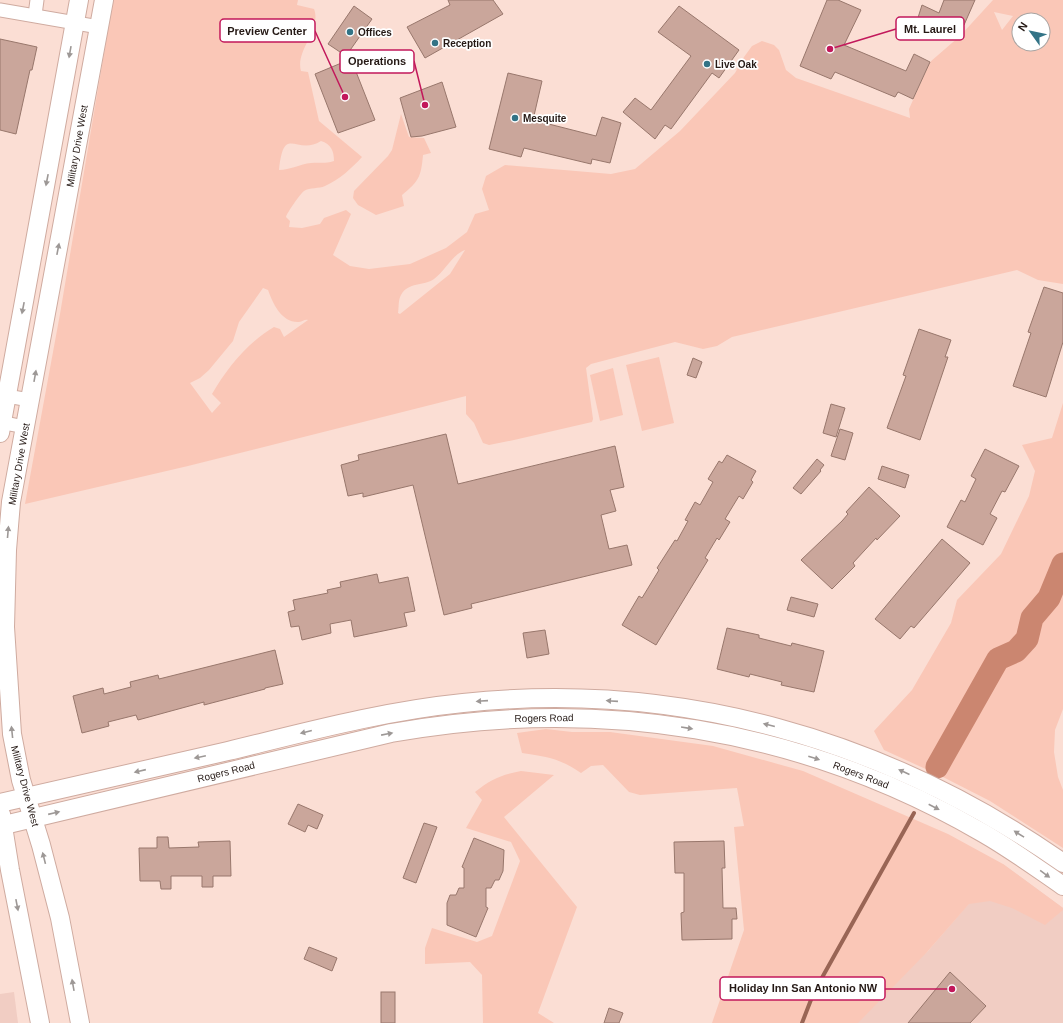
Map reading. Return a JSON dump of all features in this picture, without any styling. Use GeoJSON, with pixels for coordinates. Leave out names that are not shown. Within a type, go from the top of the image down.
{"type":"FeatureCollection","features":[{"type":"Feature","properties":{"kind":"main road"},"geometry":{"type":"LineString","coordinates":[[1,426],[4,396],[79,0]]}},
{"type":"Feature","properties":{"kind":"main road","name":"Military Drive West"},"geometry":{"type":"LineString","coordinates":[[80,1023],[60,918],[17,763],[12,734],[5,627],[9,520],[104,0]]}},
{"type":"Feature","properties":{"kind":"main road","name":"Rogers Road"},"geometry":{"type":"LineString","coordinates":[[0,804],[391,713],[478,701],[594,699],[671,706],[722,714],[773,726],[838,746],[899,770],[965,802],[1063,863]]}},
{"type":"Feature","properties":{"kind":"main road","name":"Rogers Road"},"geometry":{"type":"LineString","coordinates":[[1,825],[349,742],[414,729],[461,722],[510,718],[582,718],[626,720],[686,728],[737,738],[796,752],[858,773],[899,790],[965,823],[1025,859],[1063,886]]}},
{"type":"Feature","properties":{"kind":"main road"},"geometry":{"type":"LineString","coordinates":[[0,804],[1,825],[40,1023]]}},
{"type":"Feature","properties":{"kind":"street"},"geometry":{"type":"LineString","coordinates":[[36,15],[38,0]]}},
{"type":"Feature","properties":{"kind":"street"},"geometry":{"type":"LineString","coordinates":[[0,10],[99,27]]}},
{"type":"Feature","properties":{"kind":"street"},"geometry":{"type":"LineString","coordinates":[[4,396],[30,400]]}},
{"type":"Feature","properties":{"kind":"street"},"geometry":{"type":"LineString","coordinates":[[1,426],[25,427]]}},
{"type":"Feature","properties":{"kind":"shaded area"},"geometry":{"type":"Polygon","coordinates":[[[113,0],[298,0],[297,5],[314,9],[314,25],[302,55],[300,63],[301,71],[308,72],[319,121],[362,157],[354,166],[336,180],[323,187],[304,191],[286,217],[290,221],[289,227],[302,228],[320,224],[324,218],[346,210],[351,214],[333,255],[350,266],[369,269],[410,264],[446,248],[467,232],[475,214],[489,210],[482,189],[486,176],[505,165],[611,174],[635,169],[680,131],[735,73],[752,46],[762,41],[774,45],[779,50],[786,70],[796,78],[910,118],[909,109],[930,62],[960,36],[993,0],[1063,0],[1063,284],[1038,280],[1017,270],[732,337],[717,346],[703,349],[675,342],[591,364],[586,368],[593,419],[592,422],[514,440],[489,445],[483,443],[474,423],[466,414],[466,396],[188,466],[25,504],[60,314],[113,0]],[[321,141],[305,146],[288,144],[284,147],[279,170],[307,164],[334,161],[333,151],[330,146],[321,141]],[[465,250],[456,255],[434,279],[426,283],[412,286],[404,291],[399,299],[398,313],[400,314],[450,274],[465,250]],[[263,288],[239,322],[233,341],[209,370],[200,378],[190,383],[212,413],[221,403],[212,394],[231,365],[255,340],[274,327],[280,329],[284,337],[308,320],[299,322],[283,316],[276,307],[268,290],[263,288]]]}},
{"type":"Feature","properties":{"kind":"shaded area"},"geometry":{"type":"Polygon","coordinates":[[[401,114],[409,137],[424,138],[431,153],[423,155],[420,174],[416,182],[402,195],[404,206],[376,215],[358,205],[353,198],[354,191],[392,150],[401,114]]]}},
{"type":"Feature","properties":{"kind":"shaded area"},"geometry":{"type":"Polygon","coordinates":[[[659,357],[674,423],[642,431],[626,365],[659,357]]]}},
{"type":"Feature","properties":{"kind":"shaded area"},"geometry":{"type":"Polygon","coordinates":[[[613,368],[623,415],[600,421],[590,375],[613,368]]]}},
{"type":"Feature","properties":{"kind":"shaded area"},"geometry":{"type":"Polygon","coordinates":[[[1063,403],[1063,709],[1055,730],[1054,752],[1058,777],[1063,790],[1063,848],[990,801],[941,776],[884,750],[874,731],[912,690],[951,623],[957,600],[1001,554],[1029,496],[1035,471],[1022,445],[1052,438],[1063,403]]]}},
{"type":"Feature","properties":{"kind":"shaded area"},"geometry":{"type":"Polygon","coordinates":[[[546,729],[572,732],[610,732],[713,746],[803,771],[948,834],[1003,864],[1063,908],[1063,910],[1045,925],[1012,908],[990,901],[969,904],[928,951],[858,1023],[712,1023],[744,930],[734,827],[744,826],[737,788],[640,795],[629,792],[603,765],[591,766],[581,773],[559,761],[522,753],[517,733],[546,729]]]}},
{"type":"Feature","properties":{"kind":"shaded area"},"geometry":{"type":"Polygon","coordinates":[[[521,771],[554,775],[504,817],[577,907],[538,1013],[554,1023],[483,1023],[482,975],[470,962],[425,964],[425,948],[432,928],[477,942],[492,936],[520,861],[511,842],[466,828],[482,800],[475,792],[496,778],[521,771]]]}},
{"type":"Feature","properties":{"kind":"shaded area"},"geometry":{"type":"Polygon","coordinates":[[[1003,864],[1063,908],[1063,1023],[844,1023],[928,951],[1003,864]]]}},
{"type":"Feature","properties":{"kind":"shaded area"},"geometry":{"type":"Polygon","coordinates":[[[14,992],[18,1023],[0,1023],[0,994],[14,992]]]}},
{"type":"Feature","properties":{"kind":"building","name":"Reception"},"geometry":{"type":"Polygon","coordinates":[[[448,0],[493,0],[503,14],[425,58],[407,27],[450,5],[448,0]]]}},
{"type":"Feature","properties":{"kind":"building"},"geometry":{"type":"Polygon","coordinates":[[[827,0],[838,0],[861,10],[844,45],[906,71],[914,54],[930,62],[913,99],[898,92],[895,97],[835,72],[831,79],[800,66],[827,0]]]}},
{"type":"Feature","properties":{"kind":"building"},"geometry":{"type":"Polygon","coordinates":[[[944,0],[975,0],[964,25],[959,24],[953,39],[916,24],[922,5],[939,13],[944,0]]]}},
{"type":"Feature","properties":{"kind":"building","name":"Offices"},"geometry":{"type":"Polygon","coordinates":[[[354,6],[372,19],[346,56],[328,44],[354,6]]]}},
{"type":"Feature","properties":{"kind":"building","name":"Live Oak"},"geometry":{"type":"Polygon","coordinates":[[[679,6],[739,50],[719,78],[712,73],[671,129],[665,125],[655,139],[623,112],[635,98],[651,110],[691,56],[658,32],[679,6]]]}},
{"type":"Feature","properties":{"kind":"building"},"geometry":{"type":"Polygon","coordinates":[[[0,39],[37,47],[32,70],[30,70],[16,134],[0,130],[0,39]]]}},
{"type":"Feature","properties":{"kind":"building"},"geometry":{"type":"Polygon","coordinates":[[[351,59],[375,120],[338,133],[315,74],[351,59]]]}},
{"type":"Feature","properties":{"kind":"building","name":"Mesquite"},"geometry":{"type":"Polygon","coordinates":[[[508,73],[542,81],[533,120],[596,136],[602,117],[621,123],[610,163],[592,159],[591,164],[524,148],[521,157],[489,149],[508,73]]]}},
{"type":"Feature","properties":{"kind":"building"},"geometry":{"type":"Polygon","coordinates":[[[442,82],[456,127],[422,136],[411,137],[400,98],[442,82]]]}},
{"type":"Feature","properties":{"kind":"building"},"geometry":{"type":"Polygon","coordinates":[[[1044,287],[1063,293],[1063,342],[1046,397],[1013,386],[1031,333],[1028,332],[1044,287]]]}},
{"type":"Feature","properties":{"kind":"building"},"geometry":{"type":"Polygon","coordinates":[[[919,329],[951,340],[945,357],[948,357],[920,440],[887,428],[906,376],[903,375],[919,329]]]}},
{"type":"Feature","properties":{"kind":"building"},"geometry":{"type":"Polygon","coordinates":[[[693,358],[702,362],[696,378],[687,375],[693,358]]]}},
{"type":"Feature","properties":{"kind":"building"},"geometry":{"type":"Polygon","coordinates":[[[831,404],[845,408],[836,437],[823,433],[831,404]]]}},
{"type":"Feature","properties":{"kind":"building"},"geometry":{"type":"Polygon","coordinates":[[[840,429],[853,433],[845,460],[831,456],[840,429]]]}},
{"type":"Feature","properties":{"kind":"building"},"geometry":{"type":"Polygon","coordinates":[[[446,434],[458,484],[615,446],[624,487],[610,490],[616,511],[601,515],[609,549],[627,545],[632,565],[471,604],[472,608],[444,615],[413,485],[363,497],[363,493],[348,496],[341,465],[359,460],[358,455],[446,434]]]}},
{"type":"Feature","properties":{"kind":"building"},"geometry":{"type":"Polygon","coordinates":[[[985,449],[1019,466],[1005,492],[1002,491],[990,514],[997,518],[983,545],[947,527],[961,500],[965,502],[976,479],[971,476],[985,449]]]}},
{"type":"Feature","properties":{"kind":"building"},"geometry":{"type":"Polygon","coordinates":[[[727,455],[756,471],[751,480],[753,482],[743,499],[739,496],[725,519],[730,522],[719,540],[717,538],[705,558],[708,560],[656,645],[622,625],[639,596],[642,598],[659,570],[657,568],[675,540],[677,541],[688,521],[685,520],[695,502],[700,505],[713,482],[708,479],[719,461],[722,463],[727,455]]]}},
{"type":"Feature","properties":{"kind":"building"},"geometry":{"type":"Polygon","coordinates":[[[817,459],[824,465],[820,470],[821,471],[801,494],[793,488],[817,459]]]}},
{"type":"Feature","properties":{"kind":"building"},"geometry":{"type":"Polygon","coordinates":[[[882,466],[909,475],[905,488],[878,479],[882,466]]]}},
{"type":"Feature","properties":{"kind":"building"},"geometry":{"type":"Polygon","coordinates":[[[869,487],[900,516],[877,540],[876,538],[853,563],[855,566],[832,589],[801,560],[842,521],[848,514],[846,512],[869,487]]]}},
{"type":"Feature","properties":{"kind":"building"},"geometry":{"type":"Polygon","coordinates":[[[942,539],[970,563],[914,628],[911,626],[900,639],[875,619],[942,539]]]}},
{"type":"Feature","properties":{"kind":"building"},"geometry":{"type":"Polygon","coordinates":[[[377,574],[379,583],[408,577],[415,611],[404,613],[407,626],[354,637],[351,620],[330,624],[331,633],[302,640],[299,626],[291,627],[288,612],[295,610],[293,600],[328,593],[327,590],[341,587],[340,582],[377,574]]]}},
{"type":"Feature","properties":{"kind":"building"},"geometry":{"type":"Polygon","coordinates":[[[791,597],[818,604],[814,617],[787,610],[791,597]]]}},
{"type":"Feature","properties":{"kind":"building"},"geometry":{"type":"Polygon","coordinates":[[[727,628],[759,635],[759,638],[791,646],[792,643],[824,651],[814,692],[781,685],[782,682],[750,674],[749,677],[717,669],[727,628]]]}},
{"type":"Feature","properties":{"kind":"building"},"geometry":{"type":"Polygon","coordinates":[[[545,630],[549,654],[527,658],[523,633],[545,630]]]}},
{"type":"Feature","properties":{"kind":"building"},"geometry":{"type":"Polygon","coordinates":[[[275,650],[283,684],[204,705],[204,702],[138,720],[136,715],[108,722],[109,726],[82,733],[73,696],[103,688],[104,694],[131,687],[130,682],[158,675],[159,679],[275,650]]]}},
{"type":"Feature","properties":{"kind":"building"},"geometry":{"type":"Polygon","coordinates":[[[298,804],[323,815],[317,829],[308,825],[305,832],[288,824],[298,804]]]}},
{"type":"Feature","properties":{"kind":"building"},"geometry":{"type":"Polygon","coordinates":[[[424,823],[437,827],[416,883],[403,878],[424,823]]]}},
{"type":"Feature","properties":{"kind":"building"},"geometry":{"type":"Polygon","coordinates":[[[157,837],[168,837],[169,848],[199,847],[198,842],[230,841],[231,876],[213,876],[213,887],[202,887],[202,876],[171,876],[171,889],[161,889],[160,881],[140,881],[139,848],[157,848],[157,837]]]}},
{"type":"Feature","properties":{"kind":"building"},"geometry":{"type":"Polygon","coordinates":[[[474,838],[504,850],[503,871],[499,880],[495,880],[491,888],[486,888],[486,907],[488,908],[476,937],[447,925],[447,903],[450,895],[456,895],[459,888],[464,888],[464,868],[462,867],[474,838]]]}},
{"type":"Feature","properties":{"kind":"building"},"geometry":{"type":"Polygon","coordinates":[[[724,841],[725,868],[722,868],[723,908],[736,908],[737,919],[732,919],[732,939],[682,940],[681,913],[684,912],[684,873],[675,873],[674,842],[724,841]]]}},
{"type":"Feature","properties":{"kind":"building"},"geometry":{"type":"Polygon","coordinates":[[[309,947],[337,958],[332,971],[304,959],[309,947]]]}},
{"type":"Feature","properties":{"kind":"building"},"geometry":{"type":"Polygon","coordinates":[[[950,972],[986,1006],[970,1023],[908,1023],[950,972]]]}},
{"type":"Feature","properties":{"kind":"building"},"geometry":{"type":"Polygon","coordinates":[[[381,992],[395,992],[395,1023],[381,1023],[381,992]]]}},
{"type":"Feature","properties":{"kind":"building"},"geometry":{"type":"Polygon","coordinates":[[[609,1008],[623,1013],[619,1023],[604,1023],[609,1008]]]}},
{"type":"Feature","properties":{"kind":"waterway"},"geometry":{"type":"LineString","coordinates":[[937,767],[998,659],[1016,651],[1027,639],[1032,618],[1049,598],[1063,564]]}},
{"type":"Feature","properties":{"kind":"waterway"},"geometry":{"type":"LineString","coordinates":[[802,1023],[814,992],[914,813]]}},
{"type":"Feature","properties":{"kind":"place","name":"Offices"},"geometry":{"type":"Point","coordinates":[350,32]}},
{"type":"Feature","properties":{"kind":"place","name":"Reception"},"geometry":{"type":"Point","coordinates":[435,43]}},
{"type":"Feature","properties":{"kind":"place","name":"Mt. Laurel"},"geometry":{"type":"Point","coordinates":[830,49]}},
{"type":"Feature","properties":{"kind":"place","name":"Live Oak"},"geometry":{"type":"Point","coordinates":[707,64]}},
{"type":"Feature","properties":{"kind":"place","name":"Preview Center"},"geometry":{"type":"Point","coordinates":[345,97]}},
{"type":"Feature","properties":{"kind":"place","name":"Operations"},"geometry":{"type":"Point","coordinates":[425,105]}},
{"type":"Feature","properties":{"kind":"place","name":"Mesquite"},"geometry":{"type":"Point","coordinates":[515,118]}},
{"type":"Feature","properties":{"kind":"place","name":"Holiday Inn San Antonio NW"},"geometry":{"type":"Point","coordinates":[952,989]}}]}
